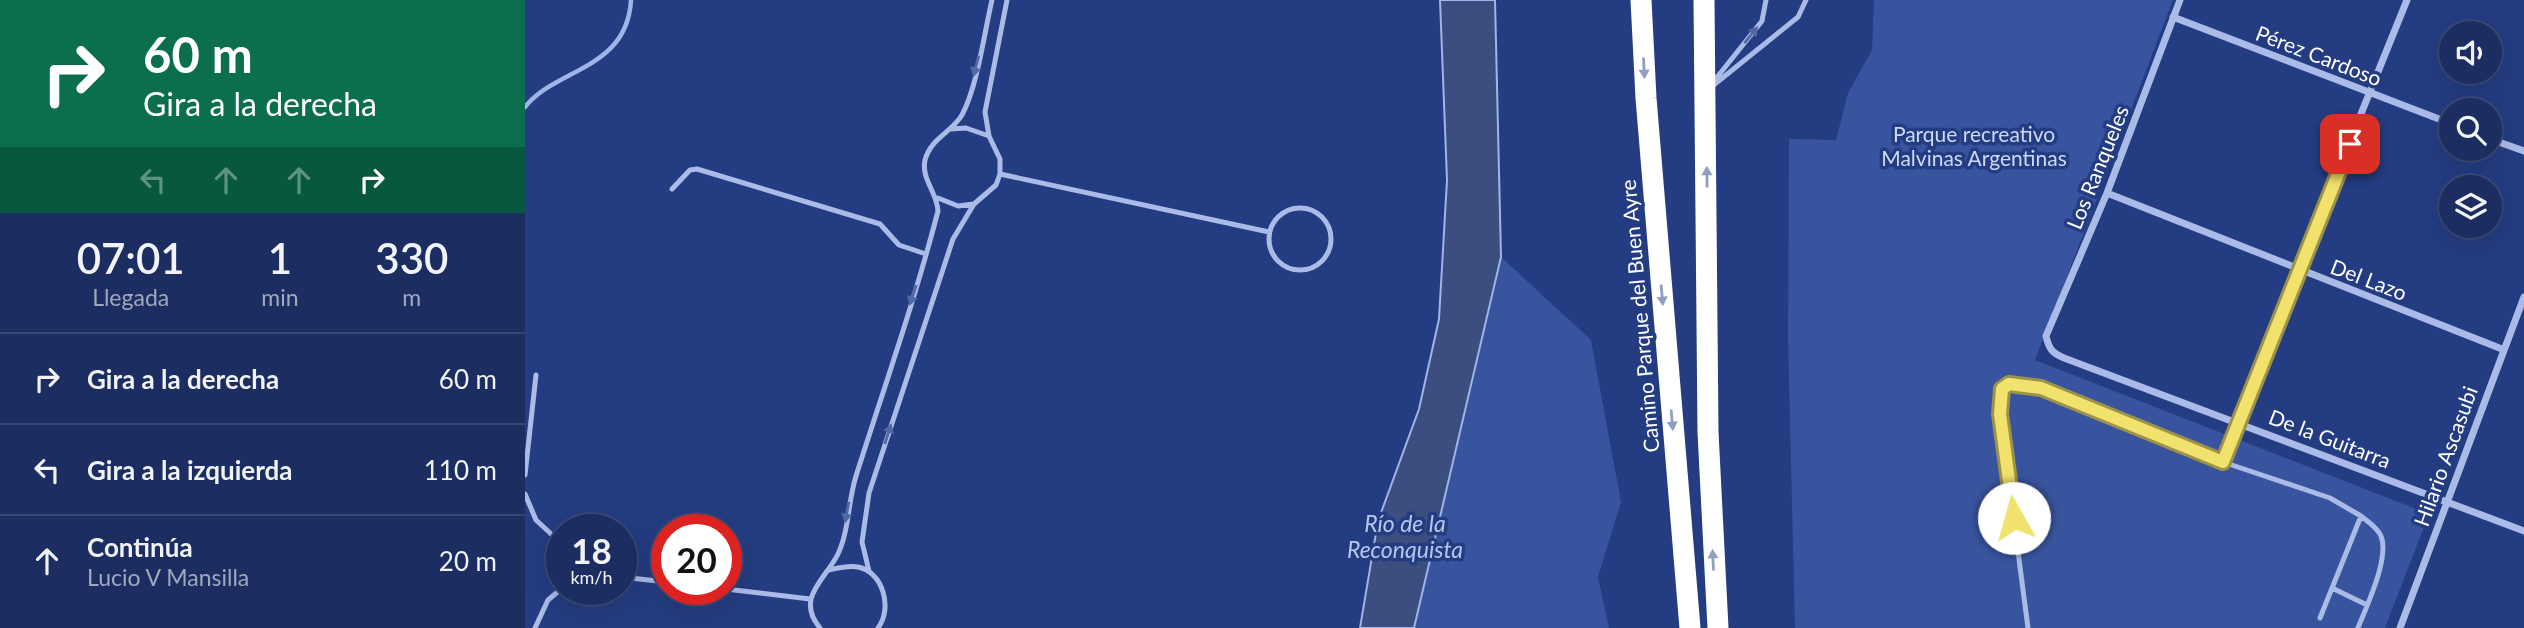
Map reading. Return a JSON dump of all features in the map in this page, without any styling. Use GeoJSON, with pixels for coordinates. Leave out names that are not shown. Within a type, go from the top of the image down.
{"type":"FeatureCollection","features":[{"type":"Feature","properties":{"kind":"highway","name":"Camino Parque del Buen Ayre"},"geometry":{"type":"LineString","coordinates":[[1641,0],[1646,98],[1689,628]]}},
{"type":"Feature","properties":{"kind":"highway"},"geometry":{"type":"LineString","coordinates":[[1704,0],[1708,432],[1718,628]]}},
{"type":"Feature","properties":{"kind":"street","name":"Los Ranqueles"},"geometry":{"type":"LineString","coordinates":[[2048,346],[2046,336],[2107,193],[2180,0]]}},
{"type":"Feature","properties":{"kind":"street"},"geometry":{"type":"LineString","coordinates":[[2237,421],[2407,0]]}},
{"type":"Feature","properties":{"kind":"street","name":"Pérez Cardoso"},"geometry":{"type":"LineString","coordinates":[[2173,18],[2439,119]]}},
{"type":"Feature","properties":{"kind":"street"},"geometry":{"type":"LineString","coordinates":[[2502,143],[2524,151]]}},
{"type":"Feature","properties":{"kind":"street","name":"Del Lazo"},"geometry":{"type":"LineString","coordinates":[[2107,193],[2299,271],[2503,349]]}},
{"type":"Feature","properties":{"kind":"street","name":"Hilario Ascasubi"},"geometry":{"type":"LineString","coordinates":[[2400,628],[2524,297]]}},
{"type":"Feature","properties":{"kind":"street","name":"De la Guitarra"},"geometry":{"type":"LineString","coordinates":[[2048,346],[2054,354],[2064,358],[2524,531]]}},
{"type":"Feature","properties":{"kind":"lane"},"geometry":{"type":"LineString","coordinates":[[820,628],[810,610],[810,599],[814,588],[840,551],[850,495],[938,211],[937,198],[928,184],[925,161],[937,138],[950,129],[961,115],[968,99],[992,0]]}},
{"type":"Feature","properties":{"kind":"lane"},"geometry":{"type":"LineString","coordinates":[[880,627],[886,606],[883,593],[869,571],[862,542],[869,493],[953,239],[974,204],[996,185],[1000,174],[1000,159],[989,136],[985,112],[1007,0]]}},
{"type":"Feature","properties":{"kind":"lane"},"geometry":{"type":"LineString","coordinates":[[1705,92],[1762,21],[1766,0]]}},
{"type":"Feature","properties":{"kind":"lane"},"geometry":{"type":"LineString","coordinates":[[1705,92],[1798,16],[1806,0]]}},
{"type":"Feature","properties":{"kind":"lane"},"geometry":{"type":"LineString","coordinates":[[950,129],[967,128],[989,136]]}},
{"type":"Feature","properties":{"kind":"lane"},"geometry":{"type":"LineString","coordinates":[[672,189],[690,170],[697,169],[880,224],[899,245],[926,254]]}},
{"type":"Feature","properties":{"kind":"lane"},"geometry":{"type":"LineString","coordinates":[[1000,174],[1269,232]]}},
{"type":"Feature","properties":{"kind":"lane"},"geometry":{"type":"LineString","coordinates":[[937,198],[958,206],[974,204]]}},
{"type":"Feature","properties":{"kind":"lane"},"geometry":{"type":"LineString","coordinates":[[1297,207],[1307,208],[1324,218],[1329,226],[1331,246],[1319,264],[1299,270],[1288,268],[1272,253],[1269,232],[1279,215],[1297,207]]}},
{"type":"Feature","properties":{"kind":"lane"},"geometry":{"type":"LineString","coordinates":[[525,475],[536,375]]}},
{"type":"Feature","properties":{"kind":"lane"},"geometry":{"type":"LineString","coordinates":[[2028,628],[2000,414],[2002,389],[2009,384],[2041,388],[2223,462],[2330,498],[2361,516],[2381,536],[2383,546],[2379,571],[2358,628]]}},
{"type":"Feature","properties":{"kind":"lane"},"geometry":{"type":"LineString","coordinates":[[2223,462],[2237,421]]}},
{"type":"Feature","properties":{"kind":"lane"},"geometry":{"type":"LineString","coordinates":[[525,494],[536,520],[546,529]]}},
{"type":"Feature","properties":{"kind":"lane"},"geometry":{"type":"LineString","coordinates":[[2321,618],[2361,516]]}},
{"type":"Feature","properties":{"kind":"lane"},"geometry":{"type":"LineString","coordinates":[[829,570],[843,566],[869,571]]}},
{"type":"Feature","properties":{"kind":"lane"},"geometry":{"type":"LineString","coordinates":[[2332,588],[2367,605]]}},
{"type":"Feature","properties":{"kind":"lane"},"geometry":{"type":"LineString","coordinates":[[742,591],[810,599]]}},
{"type":"Feature","properties":{"kind":"lane"},"geometry":{"type":"LineString","coordinates":[[535,628],[546,604]]}},
{"type":"Feature","properties":{"kind":"green space","name":"Parque recreativo Malvinas Argentinas"},"geometry":{"type":"Polygon","coordinates":[[[1874,0],[2173,0],[2035,360],[2429,514],[2385,628],[1795,628],[1788,338],[1789,139],[1836,140],[1848,93],[1872,50],[1874,0]]]}},
{"type":"Feature","properties":{"kind":"green space"},"geometry":{"type":"Polygon","coordinates":[[[1501,257],[1591,340],[1621,502],[1598,577],[1609,628],[1414,628],[1501,257]]]}},
{"type":"Feature","properties":{"kind":"water","name":"Río de la Reconquista"},"geometry":{"type":"Polygon","coordinates":[[[1440,0],[1495,0],[1501,257],[1414,628],[1360,628],[1378,521],[1419,409],[1439,319],[1447,180],[1440,0]]]}},
{"type":"Feature","properties":{"kind":"waterway"},"geometry":{"type":"LineString","coordinates":[[525,107],[538,94],[588,65],[617,41],[627,23],[631,0]]}},
{"type":"Feature","properties":{"kind":"route"},"geometry":{"type":"LineString","coordinates":[[2014,518],[2000,414],[2002,389],[2009,384],[2041,388],[2223,462],[2237,421],[2350,144]]}}]}
